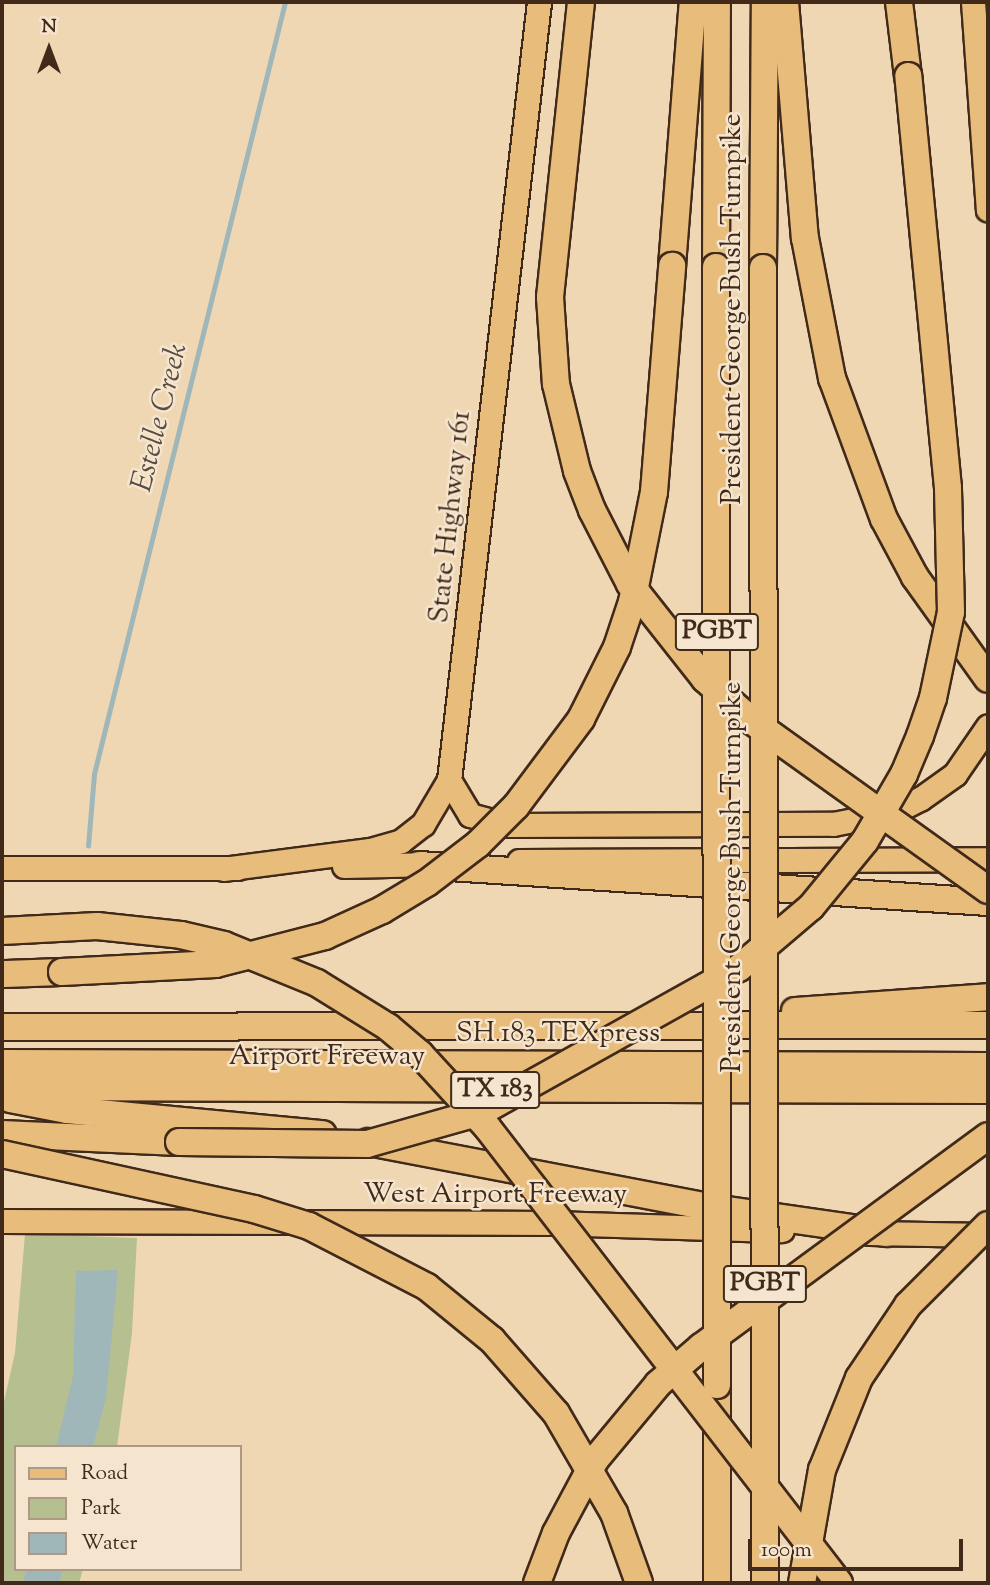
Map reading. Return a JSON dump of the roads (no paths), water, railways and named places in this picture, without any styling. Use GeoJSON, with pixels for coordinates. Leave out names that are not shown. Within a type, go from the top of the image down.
{"type":"FeatureCollection","features":[{"type":"Feature","properties":{"kind":"highway"},"geometry":{"type":"LineString","coordinates":[[581,2],[550,297],[556,384],[577,471],[592,510],[630,584],[705,679],[763,729],[988,890]]}},
{"type":"Feature","properties":{"kind":"highway"},"geometry":{"type":"LineString","coordinates":[[2,974],[216,964],[326,936],[382,910],[427,883],[478,844],[516,806],[581,719],[617,647],[632,602],[654,492],[693,2]]}},
{"type":"Feature","properties":{"kind":"highway","name":"President George Bush Turnpike"},"geometry":{"type":"LineString","coordinates":[[716,2],[717,1583]]}},
{"type":"Feature","properties":{"kind":"highway","name":"President George Bush Turnpike"},"geometry":{"type":"LineString","coordinates":[[765,2],[765,1583]]}},
{"type":"Feature","properties":{"kind":"highway"},"geometry":{"type":"LineString","coordinates":[[785,2],[805,238],[832,378],[884,519],[915,577],[988,679]]}},
{"type":"Feature","properties":{"kind":"highway"},"geometry":{"type":"LineString","coordinates":[[2,1134],[324,1146],[366,1144],[447,1125],[560,1072],[739,968],[777,939],[840,876],[886,808],[909,761],[933,698],[951,611],[948,488],[899,2]]}},
{"type":"Feature","properties":{"kind":"highway"},"geometry":{"type":"LineString","coordinates":[[419,864],[988,902]]}},
{"type":"Feature","properties":{"kind":"highway"},"geometry":{"type":"LineString","coordinates":[[2,931],[97,926],[181,935],[224,945],[317,983],[388,1027],[420,1054],[487,1127],[839,1583]]}},
{"type":"Feature","properties":{"kind":"highway"},"geometry":{"type":"LineString","coordinates":[[691,1025],[852,1004],[988,996]]}},
{"type":"Feature","properties":{"kind":"highway","name":"Airport Freeway"},"geometry":{"type":"LineString","coordinates":[[2,1027],[988,1025]]}},
{"type":"Feature","properties":{"kind":"highway","name":"SH 183 TEXpress"},"geometry":{"type":"LineString","coordinates":[[2,1049],[988,1048]]}},
{"type":"Feature","properties":{"kind":"highway","name":"SH 183 TEXpress"},"geometry":{"type":"LineString","coordinates":[[2,1063],[988,1066]]}},
{"type":"Feature","properties":{"kind":"highway","name":"Airport Freeway"},"geometry":{"type":"LineString","coordinates":[[2,1087],[988,1090]]}},
{"type":"Feature","properties":{"kind":"highway"},"geometry":{"type":"LineString","coordinates":[[2,1097],[67,1110],[328,1135],[720,1209],[886,1233]]}},
{"type":"Feature","properties":{"kind":"highway"},"geometry":{"type":"LineString","coordinates":[[537,1583],[556,1533],[589,1469],[617,1429],[658,1384],[701,1347],[988,1136]]}},
{"type":"Feature","properties":{"kind":"highway"},"geometry":{"type":"LineString","coordinates":[[2,1154],[298,1222],[352,1244],[427,1287],[492,1340],[556,1413],[614,1513],[639,1583]]}},
{"type":"Feature","properties":{"kind":"highway"},"geometry":{"type":"LineString","coordinates":[[802,1583],[822,1470],[859,1378],[908,1305],[942,1266],[988,1225]]}},
{"type":"Feature","properties":{"kind":"main road","name":"State Highway 161"},"geometry":{"type":"LineString","coordinates":[[223,869],[370,850],[401,841],[424,824],[449,780],[539,2]]}},
{"type":"Feature","properties":{"kind":"main road"},"geometry":{"type":"LineString","coordinates":[[973,2],[988,209]]}},
{"type":"Feature","properties":{"kind":"main road"},"geometry":{"type":"LineString","coordinates":[[449,780],[470,816],[507,825],[833,824],[894,812],[920,799],[955,774],[988,726]]}},
{"type":"Feature","properties":{"kind":"main road"},"geometry":{"type":"LineString","coordinates":[[2,868],[223,869],[419,864],[988,859]]}},
{"type":"Feature","properties":{"kind":"main road","name":"West Airport Freeway"},"geometry":{"type":"LineString","coordinates":[[2,1221],[553,1223],[988,1236]]}},
{"type":"Feature","properties":{"kind":"water"},"geometry":{"type":"Polygon","coordinates":[[[118,1270],[106,1398],[94,1445],[56,1445],[73,1376],[76,1271],[118,1270]]]}},
{"type":"Feature","properties":{"kind":"water"},"geometry":{"type":"Polygon","coordinates":[[[26,1571],[62,1571],[59,1583],[23,1583],[26,1571]]]}},
{"type":"Feature","properties":{"kind":"waterway","name":"Estelle Creek"},"geometry":{"type":"LineString","coordinates":[[88,846],[94,774],[285,2]]}}]}
